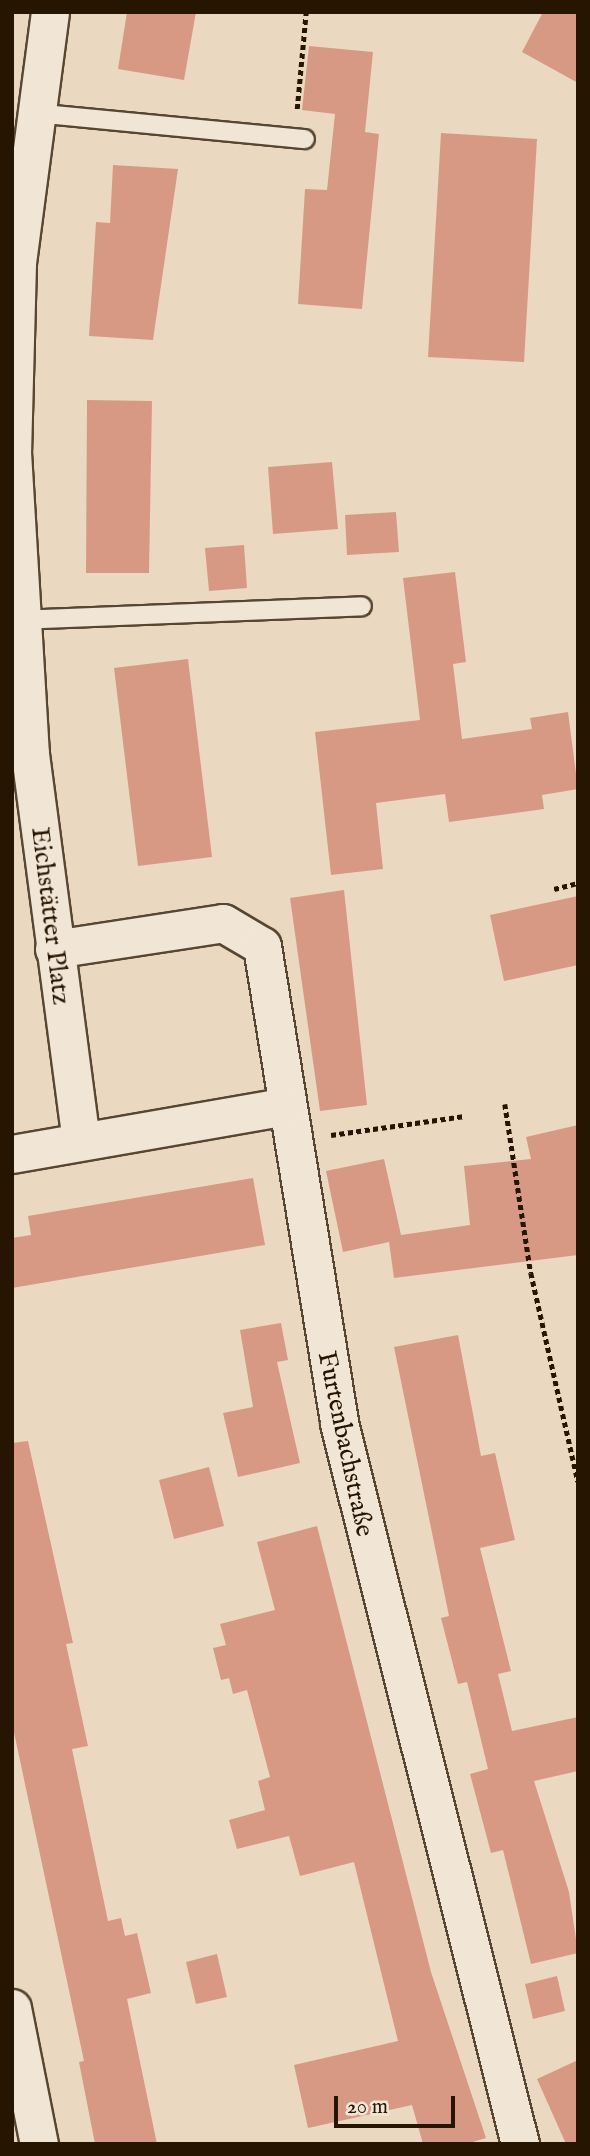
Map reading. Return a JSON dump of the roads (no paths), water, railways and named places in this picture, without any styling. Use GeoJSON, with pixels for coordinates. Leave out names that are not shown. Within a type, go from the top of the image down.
{"type":"FeatureCollection","features":[{"type":"Feature","properties":{"kind":"street","name":"Eichstätter Platz"},"geometry":{"type":"LineString","coordinates":[[50,12],[15,263],[12,452],[18,641],[54,949],[81,1141]]}},
{"type":"Feature","properties":{"kind":"street","name":"Furtenbachstraße"},"geometry":{"type":"LineString","coordinates":[[54,949],[223,923],[262,946],[325,1357],[366,1543],[520,2144]]}},
{"type":"Feature","properties":{"kind":"street"},"geometry":{"type":"LineString","coordinates":[[12,1154],[81,1141],[290,1123]]}},
{"type":"Feature","properties":{"kind":"street"},"geometry":{"type":"LineString","coordinates":[[12,2008],[39,2144]]}},
{"type":"Feature","properties":{"kind":"lane"},"geometry":{"type":"LineString","coordinates":[[34,113],[300,139]]}},
{"type":"Feature","properties":{"kind":"lane"},"geometry":{"type":"LineString","coordinates":[[18,641],[362,606]]}}]}
